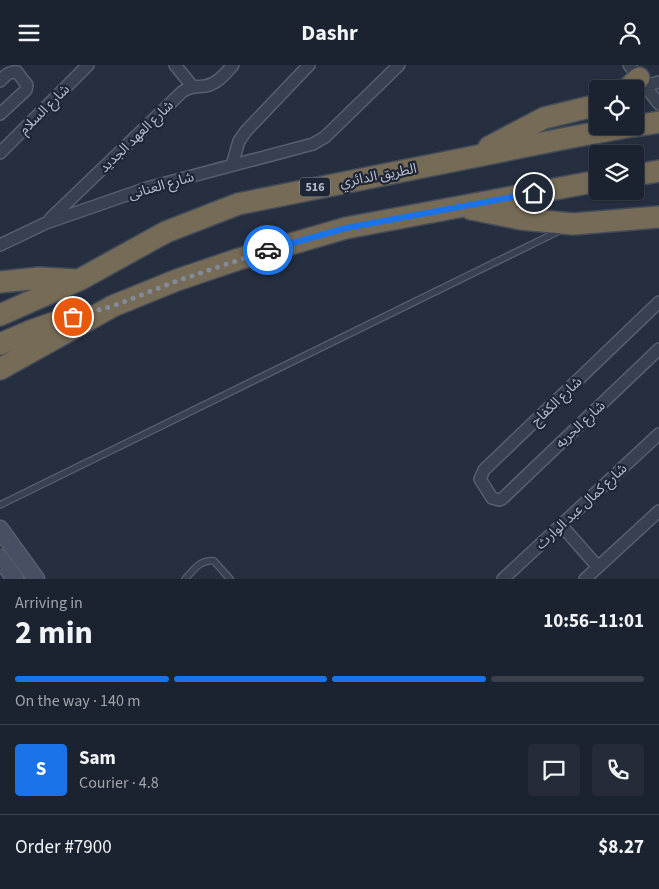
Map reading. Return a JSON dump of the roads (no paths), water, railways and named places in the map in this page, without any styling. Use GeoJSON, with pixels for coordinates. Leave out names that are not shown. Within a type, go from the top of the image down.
{"type":"FeatureCollection","features":[{"type":"Feature","properties":{"kind":"highway"},"geometry":{"type":"LineString","coordinates":[[473,157],[533,123],[556,114],[589,107]]}},
{"type":"Feature","properties":{"kind":"highway","name":"الطريق الدائري"},"geometry":{"type":"LineString","coordinates":[[644,124],[659,122]]}},
{"type":"Feature","properties":{"kind":"highway","name":"الطريق الدائري"},"geometry":{"type":"LineString","coordinates":[[0,315],[79,281],[166,232],[238,204],[589,134]]}},
{"type":"Feature","properties":{"kind":"highway"},"geometry":{"type":"LineString","coordinates":[[644,174],[659,171]]}},
{"type":"Feature","properties":{"kind":"highway"},"geometry":{"type":"LineString","coordinates":[[0,344],[60,320],[113,306],[177,281],[295,242],[346,228],[589,183]]}},
{"type":"Feature","properties":{"kind":"highway"},"geometry":{"type":"LineString","coordinates":[[461,207],[521,219],[573,224],[659,217]]}},
{"type":"Feature","properties":{"kind":"highway"},"geometry":{"type":"LineString","coordinates":[[0,282],[39,278],[79,281]]}},
{"type":"Feature","properties":{"kind":"highway"},"geometry":{"type":"LineString","coordinates":[[0,369],[113,306]]}},
{"type":"Feature","properties":{"kind":"street"},"geometry":{"type":"LineString","coordinates":[[176,65],[193,87]]}},
{"type":"Feature","properties":{"kind":"street","name":"شارع العهد الجديد"},"geometry":{"type":"LineString","coordinates":[[46,223],[182,92],[193,87],[206,86],[218,80],[233,65]]}},
{"type":"Feature","properties":{"kind":"street"},"geometry":{"type":"LineString","coordinates":[[232,165],[239,141],[246,131],[308,65]]}},
{"type":"Feature","properties":{"kind":"street","name":"شارع العنانى"},"geometry":{"type":"LineString","coordinates":[[0,245],[46,223],[147,188],[300,149],[325,137],[399,65]]}},
{"type":"Feature","properties":{"kind":"street","name":"شارع السلام"},"geometry":{"type":"LineString","coordinates":[[0,153],[82,67]]}},
{"type":"Feature","properties":{"kind":"street"},"geometry":{"type":"LineString","coordinates":[[0,81],[9,73],[17,72],[26,83],[26,90],[0,114]]}},
{"type":"Feature","properties":{"kind":"street"},"geometry":{"type":"LineString","coordinates":[[644,85],[659,104]]}},
{"type":"Feature","properties":{"kind":"street","name":"شارع الكفاح"},"geometry":{"type":"LineString","coordinates":[[502,499],[492,498],[481,484],[480,475],[659,302]]}},
{"type":"Feature","properties":{"kind":"street","name":"شارع الحريه"},"geometry":{"type":"LineString","coordinates":[[502,499],[659,349]]}},
{"type":"Feature","properties":{"kind":"street","name":"شارع كمال عبد الوارث"},"geometry":{"type":"LineString","coordinates":[[503,579],[659,433]]}},
{"type":"Feature","properties":{"kind":"street"},"geometry":{"type":"LineString","coordinates":[[585,579],[659,511]]}},
{"type":"Feature","properties":{"kind":"street"},"geometry":{"type":"LineString","coordinates":[[561,525],[598,567]]}},
{"type":"Feature","properties":{"kind":"street"},"geometry":{"type":"LineString","coordinates":[[0,529],[36,579]]}},
{"type":"Feature","properties":{"kind":"street"},"geometry":{"type":"LineString","coordinates":[[0,558],[16,579]]}},
{"type":"Feature","properties":{"kind":"lane"},"geometry":{"type":"LineString","coordinates":[[0,505],[573,224]]}},
{"type":"Feature","properties":{"kind":"lane"},"geometry":{"type":"LineString","coordinates":[[185,579],[201,562],[207,560],[214,561],[230,579]]}}]}
